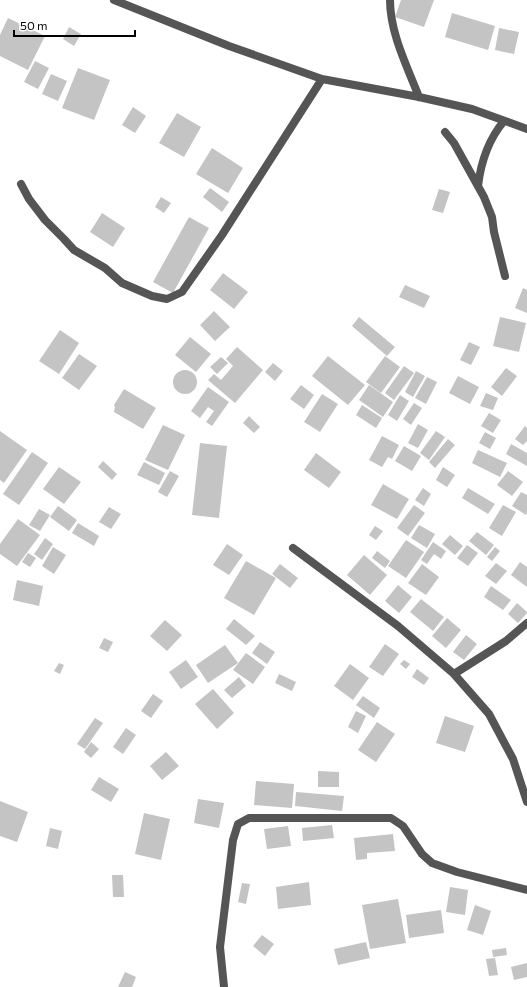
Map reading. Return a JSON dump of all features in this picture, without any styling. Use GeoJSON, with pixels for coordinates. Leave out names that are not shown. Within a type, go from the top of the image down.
{"type":"FeatureCollection","features":[{"type":"Feature","properties":{"kind":"street"},"geometry":{"type":"LineString","coordinates":[[114,0],[229,46],[322,79],[419,97],[472,109],[527,129]]}},
{"type":"Feature","properties":{"kind":"street"},"geometry":{"type":"LineString","coordinates":[[390,0],[390,12],[399,43],[419,97]]}},
{"type":"Feature","properties":{"kind":"street"},"geometry":{"type":"LineString","coordinates":[[21,184],[29,199],[45,220],[74,250],[105,268],[122,283],[152,296],[167,300],[182,292],[217,242],[322,79]]}},
{"type":"Feature","properties":{"kind":"street"},"geometry":{"type":"LineString","coordinates":[[478,186],[480,170],[490,140],[504,121]]}},
{"type":"Feature","properties":{"kind":"street"},"geometry":{"type":"LineString","coordinates":[[445,132],[454,143],[484,197],[492,217],[494,232],[505,276]]}},
{"type":"Feature","properties":{"kind":"street"},"geometry":{"type":"LineString","coordinates":[[293,548],[398,626],[454,674],[489,714],[513,758],[527,802]]}},
{"type":"Feature","properties":{"kind":"street"},"geometry":{"type":"LineString","coordinates":[[454,674],[506,641],[527,623]]}},
{"type":"Feature","properties":{"kind":"street"},"geometry":{"type":"LineString","coordinates":[[224,987],[220,947],[233,840],[238,824],[249,818],[391,818],[403,826],[422,854],[432,863],[457,872],[527,890]]}},
{"type":"Feature","properties":{"kind":"building"},"geometry":{"type":"Polygon","coordinates":[[[401,0],[434,0],[424,27],[395,17],[401,0]]]}},
{"type":"Feature","properties":{"kind":"building"},"geometry":{"type":"Polygon","coordinates":[[[452,13],[495,26],[488,50],[445,37],[452,13]]]}},
{"type":"Feature","properties":{"kind":"building"},"geometry":{"type":"Polygon","coordinates":[[[8,18],[45,36],[28,70],[0,56],[0,35],[8,18]]]}},
{"type":"Feature","properties":{"kind":"building"},"geometry":{"type":"Polygon","coordinates":[[[69,27],[81,34],[74,46],[63,39],[69,27]]]}},
{"type":"Feature","properties":{"kind":"building"},"geometry":{"type":"Polygon","coordinates":[[[499,28],[519,32],[514,54],[495,50],[499,28]]]}},
{"type":"Feature","properties":{"kind":"building"},"geometry":{"type":"Polygon","coordinates":[[[35,61],[49,68],[38,89],[24,82],[35,61]]]}},
{"type":"Feature","properties":{"kind":"building"},"geometry":{"type":"Polygon","coordinates":[[[78,68],[110,80],[94,120],[62,108],[78,68]]]}},
{"type":"Feature","properties":{"kind":"building"},"geometry":{"type":"Polygon","coordinates":[[[51,74],[67,81],[58,101],[42,94],[51,74]]]}},
{"type":"Feature","properties":{"kind":"building"},"geometry":{"type":"Polygon","coordinates":[[[133,107],[146,116],[135,133],[122,125],[133,107]]]}},
{"type":"Feature","properties":{"kind":"building"},"geometry":{"type":"Polygon","coordinates":[[[177,113],[201,127],[184,157],[159,143],[177,113]]]}},
{"type":"Feature","properties":{"kind":"building"},"geometry":{"type":"Polygon","coordinates":[[[212,148],[243,168],[228,193],[196,174],[212,148]]]}},
{"type":"Feature","properties":{"kind":"building"},"geometry":{"type":"Polygon","coordinates":[[[210,188],[229,202],[222,212],[203,197],[210,188]]]}},
{"type":"Feature","properties":{"kind":"building"},"geometry":{"type":"Polygon","coordinates":[[[439,189],[450,192],[443,213],[432,210],[439,189]]]}},
{"type":"Feature","properties":{"kind":"building"},"geometry":{"type":"Polygon","coordinates":[[[161,197],[171,203],[164,213],[155,207],[161,197]]]}},
{"type":"Feature","properties":{"kind":"building"},"geometry":{"type":"Polygon","coordinates":[[[102,213],[125,228],[113,247],[90,232],[102,213]]]}},
{"type":"Feature","properties":{"kind":"building"},"geometry":{"type":"Polygon","coordinates":[[[189,217],[209,228],[173,293],[153,282],[189,217]]]}},
{"type":"Feature","properties":{"kind":"building"},"geometry":{"type":"Polygon","coordinates":[[[223,273],[248,292],[234,309],[210,290],[223,273]]]}},
{"type":"Feature","properties":{"kind":"building"},"geometry":{"type":"Polygon","coordinates":[[[405,285],[430,296],[424,308],[399,297],[405,285]]]}},
{"type":"Feature","properties":{"kind":"building"},"geometry":{"type":"Polygon","coordinates":[[[523,288],[527,290],[527,313],[515,308],[523,288]]]}},
{"type":"Feature","properties":{"kind":"building"},"geometry":{"type":"Polygon","coordinates":[[[214,311],[230,327],[215,341],[200,325],[214,311]]]}},
{"type":"Feature","properties":{"kind":"building"},"geometry":{"type":"Polygon","coordinates":[[[359,317],[395,347],[387,356],[352,326],[359,317]]]}},
{"type":"Feature","properties":{"kind":"building"},"geometry":{"type":"Polygon","coordinates":[[[500,317],[526,323],[519,352],[493,346],[500,317]]]}},
{"type":"Feature","properties":{"kind":"building"},"geometry":{"type":"Polygon","coordinates":[[[60,330],[79,343],[59,374],[39,361],[60,330]]]}},
{"type":"Feature","properties":{"kind":"building"},"geometry":{"type":"Polygon","coordinates":[[[190,337],[211,354],[196,372],[175,355],[190,337]]]}},
{"type":"Feature","properties":{"kind":"building"},"geometry":{"type":"Polygon","coordinates":[[[469,342],[480,347],[471,365],[460,360],[469,342]]]}},
{"type":"Feature","properties":{"kind":"building"},"geometry":{"type":"Polygon","coordinates":[[[237,347],[263,370],[235,403],[208,380],[214,374],[221,380],[233,366],[226,359],[237,347]]]}},
{"type":"Feature","properties":{"kind":"building"},"geometry":{"type":"Polygon","coordinates":[[[79,354],[97,366],[79,390],[62,378],[79,354]]]}},
{"type":"Feature","properties":{"kind":"building"},"geometry":{"type":"Polygon","coordinates":[[[328,356],[365,385],[348,405],[312,376],[328,356]]]}},
{"type":"Feature","properties":{"kind":"building"},"geometry":{"type":"Polygon","coordinates":[[[385,356],[400,367],[381,393],[366,382],[385,356]]]}},
{"type":"Feature","properties":{"kind":"building"},"geometry":{"type":"Polygon","coordinates":[[[221,357],[228,363],[217,374],[210,367],[221,357]]]}},
{"type":"Feature","properties":{"kind":"building"},"geometry":{"type":"Polygon","coordinates":[[[273,363],[283,371],[275,381],[265,372],[273,363]]]}},
{"type":"Feature","properties":{"kind":"building"},"geometry":{"type":"Polygon","coordinates":[[[404,366],[414,373],[394,400],[385,393],[404,366]]]}},
{"type":"Feature","properties":{"kind":"building"},"geometry":{"type":"Polygon","coordinates":[[[506,368],[517,376],[502,396],[491,387],[506,368]]]}},
{"type":"Feature","properties":{"kind":"building"},"geometry":{"type":"Polygon","coordinates":[[[185,370],[193,374],[197,382],[193,390],[185,394],[177,390],[173,382],[177,374],[185,370]]]}},
{"type":"Feature","properties":{"kind":"building"},"geometry":{"type":"Polygon","coordinates":[[[416,371],[425,376],[413,397],[405,392],[416,371]]]}},
{"type":"Feature","properties":{"kind":"building"},"geometry":{"type":"Polygon","coordinates":[[[458,376],[479,387],[470,404],[449,393],[458,376]]]}},
{"type":"Feature","properties":{"kind":"building"},"geometry":{"type":"Polygon","coordinates":[[[427,377],[437,382],[426,404],[415,398],[427,377]]]}},
{"type":"Feature","properties":{"kind":"building"},"geometry":{"type":"Polygon","coordinates":[[[301,385],[314,395],[304,409],[290,399],[301,385]]]}},
{"type":"Feature","properties":{"kind":"building"},"geometry":{"type":"Polygon","coordinates":[[[369,385],[393,402],[383,417],[359,400],[369,385]]]}},
{"type":"Feature","properties":{"kind":"building"},"geometry":{"type":"Polygon","coordinates":[[[208,387],[229,402],[212,426],[206,422],[214,411],[208,407],[200,418],[191,411],[208,387]]]}},
{"type":"Feature","properties":{"kind":"building"},"geometry":{"type":"Polygon","coordinates":[[[124,389],[156,408],[143,429],[114,412],[114,405],[124,389]]]}},
{"type":"Feature","properties":{"kind":"building"},"geometry":{"type":"Polygon","coordinates":[[[486,393],[498,398],[493,410],[480,406],[486,393]]]}},
{"type":"Feature","properties":{"kind":"building"},"geometry":{"type":"Polygon","coordinates":[[[322,394],[338,404],[320,432],[304,422],[322,394]]]}},
{"type":"Feature","properties":{"kind":"building"},"geometry":{"type":"Polygon","coordinates":[[[400,395],[409,401],[397,421],[388,415],[400,395]]]}},
{"type":"Feature","properties":{"kind":"building"},"geometry":{"type":"Polygon","coordinates":[[[414,403],[422,408],[411,425],[403,419],[414,403]]]}},
{"type":"Feature","properties":{"kind":"building"},"geometry":{"type":"Polygon","coordinates":[[[362,405],[382,418],[376,428],[356,415],[362,405]]]}},
{"type":"Feature","properties":{"kind":"building"},"geometry":{"type":"Polygon","coordinates":[[[489,413],[501,420],[493,433],[481,426],[489,413]]]}},
{"type":"Feature","properties":{"kind":"building"},"geometry":{"type":"Polygon","coordinates":[[[249,416],[260,427],[254,433],[243,423],[249,416]]]}},
{"type":"Feature","properties":{"kind":"building"},"geometry":{"type":"Polygon","coordinates":[[[418,424],[428,430],[418,448],[408,443],[418,424]]]}},
{"type":"Feature","properties":{"kind":"building"},"geometry":{"type":"Polygon","coordinates":[[[163,425],[185,435],[168,470],[145,460],[163,425]]]}},
{"type":"Feature","properties":{"kind":"building"},"geometry":{"type":"Polygon","coordinates":[[[525,426],[527,428],[527,441],[523,445],[515,439],[525,426]]]}},
{"type":"Feature","properties":{"kind":"building"},"geometry":{"type":"Polygon","coordinates":[[[0,431],[27,450],[4,483],[0,480],[0,431]]]}},
{"type":"Feature","properties":{"kind":"building"},"geometry":{"type":"Polygon","coordinates":[[[436,431],[445,437],[429,460],[420,453],[436,431]]]}},
{"type":"Feature","properties":{"kind":"building"},"geometry":{"type":"Polygon","coordinates":[[[485,432],[496,438],[490,449],[479,443],[485,432]]]}},
{"type":"Feature","properties":{"kind":"building"},"geometry":{"type":"Polygon","coordinates":[[[382,436],[399,445],[392,459],[388,457],[382,467],[369,460],[382,436]]]}},
{"type":"Feature","properties":{"kind":"building"},"geometry":{"type":"Polygon","coordinates":[[[448,439],[455,445],[435,468],[429,462],[448,439]]]}},
{"type":"Feature","properties":{"kind":"building"},"geometry":{"type":"Polygon","coordinates":[[[200,443],[227,446],[219,518],[192,515],[200,443]]]}},
{"type":"Feature","properties":{"kind":"building"},"geometry":{"type":"Polygon","coordinates":[[[511,444],[527,453],[527,466],[506,454],[511,444]]]}},
{"type":"Feature","properties":{"kind":"building"},"geometry":{"type":"Polygon","coordinates":[[[404,446],[421,456],[412,471],[395,461],[404,446]]]}},
{"type":"Feature","properties":{"kind":"building"},"geometry":{"type":"Polygon","coordinates":[[[478,450],[507,463],[500,477],[472,463],[478,450]]]}},
{"type":"Feature","properties":{"kind":"building"},"geometry":{"type":"Polygon","coordinates":[[[32,452],[48,463],[19,505],[3,494],[32,452]]]}},
{"type":"Feature","properties":{"kind":"building"},"geometry":{"type":"Polygon","coordinates":[[[316,453],[341,472],[329,488],[304,470],[316,453]]]}},
{"type":"Feature","properties":{"kind":"building"},"geometry":{"type":"Polygon","coordinates":[[[103,461],[117,474],[112,480],[98,467],[103,461]]]}},
{"type":"Feature","properties":{"kind":"building"},"geometry":{"type":"Polygon","coordinates":[[[144,462],[165,473],[159,485],[137,475],[144,462]]]}},
{"type":"Feature","properties":{"kind":"building"},"geometry":{"type":"Polygon","coordinates":[[[59,467],[81,482],[64,504],[43,489],[59,467]]]}},
{"type":"Feature","properties":{"kind":"building"},"geometry":{"type":"Polygon","coordinates":[[[443,467],[455,475],[447,487],[436,480],[443,467]]]}},
{"type":"Feature","properties":{"kind":"building"},"geometry":{"type":"Polygon","coordinates":[[[170,471],[179,476],[167,497],[158,492],[170,471]]]}},
{"type":"Feature","properties":{"kind":"building"},"geometry":{"type":"Polygon","coordinates":[[[508,471],[523,482],[512,496],[497,485],[508,471]]]}},
{"type":"Feature","properties":{"kind":"building"},"geometry":{"type":"Polygon","coordinates":[[[383,484],[409,499],[397,519],[371,505],[383,484]]]}},
{"type":"Feature","properties":{"kind":"building"},"geometry":{"type":"Polygon","coordinates":[[[423,488],[431,494],[424,506],[415,500],[423,488]]]}},
{"type":"Feature","properties":{"kind":"building"},"geometry":{"type":"Polygon","coordinates":[[[468,488],[495,504],[488,514],[462,498],[468,488]]]}},
{"type":"Feature","properties":{"kind":"building"},"geometry":{"type":"Polygon","coordinates":[[[521,492],[527,495],[526,515],[512,506],[521,492]]]}},
{"type":"Feature","properties":{"kind":"building"},"geometry":{"type":"Polygon","coordinates":[[[414,505],[425,513],[408,536],[397,528],[414,505]]]}},
{"type":"Feature","properties":{"kind":"building"},"geometry":{"type":"Polygon","coordinates":[[[503,505],[516,512],[502,536],[489,528],[503,505]]]}},
{"type":"Feature","properties":{"kind":"building"},"geometry":{"type":"Polygon","coordinates":[[[58,506],[77,520],[69,531],[50,517],[58,506]]]}},
{"type":"Feature","properties":{"kind":"building"},"geometry":{"type":"Polygon","coordinates":[[[109,507],[121,514],[111,529],[99,522],[109,507]]]}},
{"type":"Feature","properties":{"kind":"building"},"geometry":{"type":"Polygon","coordinates":[[[39,509],[50,515],[40,531],[29,525],[39,509]]]}},
{"type":"Feature","properties":{"kind":"building"},"geometry":{"type":"Polygon","coordinates":[[[18,519],[40,535],[17,566],[0,554],[0,544],[18,519]]]}},
{"type":"Feature","properties":{"kind":"building"},"geometry":{"type":"Polygon","coordinates":[[[78,523],[99,536],[94,546],[72,533],[78,523]]]}},
{"type":"Feature","properties":{"kind":"building"},"geometry":{"type":"Polygon","coordinates":[[[419,525],[435,534],[427,548],[411,538],[419,525]]]}},
{"type":"Feature","properties":{"kind":"building"},"geometry":{"type":"Polygon","coordinates":[[[375,526],[383,531],[376,540],[369,535],[375,526]]]}},
{"type":"Feature","properties":{"kind":"building"},"geometry":{"type":"Polygon","coordinates":[[[477,532],[494,545],[486,555],[469,541],[477,532]]]}},
{"type":"Feature","properties":{"kind":"building"},"geometry":{"type":"Polygon","coordinates":[[[450,535],[463,546],[455,555],[442,544],[450,535]]]}},
{"type":"Feature","properties":{"kind":"building"},"geometry":{"type":"Polygon","coordinates":[[[45,538],[53,544],[42,560],[34,554],[45,538]]]}},
{"type":"Feature","properties":{"kind":"building"},"geometry":{"type":"Polygon","coordinates":[[[406,540],[424,552],[406,578],[388,566],[406,540]]]}},
{"type":"Feature","properties":{"kind":"building"},"geometry":{"type":"Polygon","coordinates":[[[433,542],[446,551],[441,559],[434,554],[427,564],[421,560],[433,542]]]}},
{"type":"Feature","properties":{"kind":"building"},"geometry":{"type":"Polygon","coordinates":[[[227,544],[243,555],[229,575],[213,565],[227,544]]]}},
{"type":"Feature","properties":{"kind":"building"},"geometry":{"type":"Polygon","coordinates":[[[467,545],[478,553],[468,566],[457,558],[467,545]]]}},
{"type":"Feature","properties":{"kind":"building"},"geometry":{"type":"Polygon","coordinates":[[[53,547],[66,555],[54,574],[42,566],[53,547]]]}},
{"type":"Feature","properties":{"kind":"building"},"geometry":{"type":"Polygon","coordinates":[[[495,547],[500,551],[492,561],[487,557],[495,547]]]}},
{"type":"Feature","properties":{"kind":"building"},"geometry":{"type":"Polygon","coordinates":[[[377,551],[390,561],[385,568],[372,558],[377,551]]]}},
{"type":"Feature","properties":{"kind":"building"},"geometry":{"type":"Polygon","coordinates":[[[28,553],[36,558],[30,567],[22,562],[28,553]]]}},
{"type":"Feature","properties":{"kind":"building"},"geometry":{"type":"Polygon","coordinates":[[[364,555],[387,575],[370,595],[347,575],[364,555]]]}},
{"type":"Feature","properties":{"kind":"building"},"geometry":{"type":"Polygon","coordinates":[[[246,561],[276,578],[254,615],[224,598],[246,561]]]}},
{"type":"Feature","properties":{"kind":"building"},"geometry":{"type":"Polygon","coordinates":[[[520,562],[527,567],[527,587],[511,575],[520,562]]]}},
{"type":"Feature","properties":{"kind":"building"},"geometry":{"type":"Polygon","coordinates":[[[496,563],[507,571],[496,584],[485,576],[496,563]]]}},
{"type":"Feature","properties":{"kind":"building"},"geometry":{"type":"Polygon","coordinates":[[[280,564],[298,578],[290,588],[272,574],[280,564]]]}},
{"type":"Feature","properties":{"kind":"building"},"geometry":{"type":"Polygon","coordinates":[[[422,564],[439,577],[426,595],[408,583],[422,564]]]}},
{"type":"Feature","properties":{"kind":"building"},"geometry":{"type":"Polygon","coordinates":[[[17,580],[43,586],[39,606],[13,600],[17,580]]]}},
{"type":"Feature","properties":{"kind":"building"},"geometry":{"type":"Polygon","coordinates":[[[398,585],[412,597],[399,613],[385,601],[398,585]]]}},
{"type":"Feature","properties":{"kind":"building"},"geometry":{"type":"Polygon","coordinates":[[[491,586],[511,600],[503,610],[484,597],[491,586]]]}},
{"type":"Feature","properties":{"kind":"building"},"geometry":{"type":"Polygon","coordinates":[[[421,599],[444,617],[433,631],[410,612],[421,599]]]}},
{"type":"Feature","properties":{"kind":"building"},"geometry":{"type":"Polygon","coordinates":[[[517,603],[527,612],[518,623],[508,614],[517,603]]]}},
{"type":"Feature","properties":{"kind":"building"},"geometry":{"type":"Polygon","coordinates":[[[447,618],[461,630],[446,648],[432,636],[447,618]]]}},
{"type":"Feature","properties":{"kind":"building"},"geometry":{"type":"Polygon","coordinates":[[[234,619],[255,636],[246,645],[226,629],[234,619]]]}},
{"type":"Feature","properties":{"kind":"building"},"geometry":{"type":"Polygon","coordinates":[[[165,620],[182,635],[167,651],[150,636],[165,620]]]}},
{"type":"Feature","properties":{"kind":"building"},"geometry":{"type":"Polygon","coordinates":[[[466,635],[477,644],[464,660],[453,652],[466,635]]]}},
{"type":"Feature","properties":{"kind":"building"},"geometry":{"type":"Polygon","coordinates":[[[104,638],[113,642],[108,652],[99,648],[104,638]]]}},
{"type":"Feature","properties":{"kind":"building"},"geometry":{"type":"Polygon","coordinates":[[[260,642],[275,652],[267,664],[252,653],[260,642]]]}},
{"type":"Feature","properties":{"kind":"building"},"geometry":{"type":"Polygon","coordinates":[[[385,644],[399,654],[383,676],[369,667],[385,644]]]}},
{"type":"Feature","properties":{"kind":"building"},"geometry":{"type":"Polygon","coordinates":[[[225,645],[238,663],[208,683],[196,665],[225,645]]]}},
{"type":"Feature","properties":{"kind":"building"},"geometry":{"type":"Polygon","coordinates":[[[246,653],[265,667],[253,684],[233,670],[246,653]]]}},
{"type":"Feature","properties":{"kind":"building"},"geometry":{"type":"Polygon","coordinates":[[[186,660],[198,677],[181,689],[169,672],[186,660]]]}},
{"type":"Feature","properties":{"kind":"building"},"geometry":{"type":"Polygon","coordinates":[[[404,660],[410,664],[406,669],[400,664],[404,660]]]}},
{"type":"Feature","properties":{"kind":"building"},"geometry":{"type":"Polygon","coordinates":[[[59,663],[64,665],[60,674],[54,671],[59,663]]]}},
{"type":"Feature","properties":{"kind":"building"},"geometry":{"type":"Polygon","coordinates":[[[350,664],[369,678],[353,700],[334,686],[350,664]]]}},
{"type":"Feature","properties":{"kind":"building"},"geometry":{"type":"Polygon","coordinates":[[[417,669],[429,678],[424,685],[412,677],[417,669]]]}},
{"type":"Feature","properties":{"kind":"building"},"geometry":{"type":"Polygon","coordinates":[[[279,674],[296,682],[292,691],[275,683],[279,674]]]}},
{"type":"Feature","properties":{"kind":"building"},"geometry":{"type":"Polygon","coordinates":[[[239,677],[246,686],[232,698],[224,690],[239,677]]]}},
{"type":"Feature","properties":{"kind":"building"},"geometry":{"type":"Polygon","coordinates":[[[213,689],[234,713],[217,729],[195,704],[213,689]]]}},
{"type":"Feature","properties":{"kind":"building"},"geometry":{"type":"Polygon","coordinates":[[[153,694],[163,701],[151,718],[141,711],[153,694]]]}},
{"type":"Feature","properties":{"kind":"building"},"geometry":{"type":"Polygon","coordinates":[[[363,696],[380,708],[374,718],[356,705],[363,696]]]}},
{"type":"Feature","properties":{"kind":"building"},"geometry":{"type":"Polygon","coordinates":[[[356,711],[366,716],[358,733],[348,727],[356,711]]]}},
{"type":"Feature","properties":{"kind":"building"},"geometry":{"type":"Polygon","coordinates":[[[445,716],[474,726],[465,752],[436,743],[445,716]]]}},
{"type":"Feature","properties":{"kind":"building"},"geometry":{"type":"Polygon","coordinates":[[[95,718],[103,723],[85,749],[77,744],[95,718]]]}},
{"type":"Feature","properties":{"kind":"building"},"geometry":{"type":"Polygon","coordinates":[[[377,722],[395,734],[376,762],[358,750],[377,722]]]}},
{"type":"Feature","properties":{"kind":"building"},"geometry":{"type":"Polygon","coordinates":[[[126,728],[136,735],[123,754],[113,747],[126,728]]]}},
{"type":"Feature","properties":{"kind":"building"},"geometry":{"type":"Polygon","coordinates":[[[91,742],[99,749],[91,758],[84,752],[91,742]]]}},
{"type":"Feature","properties":{"kind":"building"},"geometry":{"type":"Polygon","coordinates":[[[166,752],[179,766],[162,780],[150,766],[166,752]]]}},
{"type":"Feature","properties":{"kind":"building"},"geometry":{"type":"Polygon","coordinates":[[[318,771],[339,772],[339,787],[318,787],[318,771]]]}},
{"type":"Feature","properties":{"kind":"building"},"geometry":{"type":"Polygon","coordinates":[[[99,777],[119,789],[111,802],[91,790],[99,777]]]}},
{"type":"Feature","properties":{"kind":"building"},"geometry":{"type":"Polygon","coordinates":[[[256,781],[294,784],[292,808],[254,805],[256,781]]]}},
{"type":"Feature","properties":{"kind":"building"},"geometry":{"type":"Polygon","coordinates":[[[296,792],[344,796],[342,811],[295,806],[296,792]]]}},
{"type":"Feature","properties":{"kind":"building"},"geometry":{"type":"Polygon","coordinates":[[[198,799],[224,803],[219,828],[194,823],[198,799]]]}},
{"type":"Feature","properties":{"kind":"building"},"geometry":{"type":"Polygon","coordinates":[[[0,801],[28,812],[17,842],[0,836],[0,801]]]}},
{"type":"Feature","properties":{"kind":"building"},"geometry":{"type":"Polygon","coordinates":[[[144,813],[170,819],[161,860],[135,854],[144,813]]]}},
{"type":"Feature","properties":{"kind":"building"},"geometry":{"type":"Polygon","coordinates":[[[332,825],[334,838],[303,841],[302,828],[332,825]]]}},
{"type":"Feature","properties":{"kind":"building"},"geometry":{"type":"Polygon","coordinates":[[[288,826],[291,846],[267,849],[264,829],[288,826]]]}},
{"type":"Feature","properties":{"kind":"building"},"geometry":{"type":"Polygon","coordinates":[[[50,828],[62,831],[58,849],[46,846],[50,828]]]}},
{"type":"Feature","properties":{"kind":"building"},"geometry":{"type":"Polygon","coordinates":[[[393,834],[395,851],[367,853],[367,859],[356,860],[354,838],[393,834]]]}},
{"type":"Feature","properties":{"kind":"building"},"geometry":{"type":"Polygon","coordinates":[[[112,875],[123,875],[124,897],[113,897],[112,875]]]}},
{"type":"Feature","properties":{"kind":"building"},"geometry":{"type":"Polygon","coordinates":[[[309,882],[311,905],[278,909],[276,887],[309,882]]]}},
{"type":"Feature","properties":{"kind":"building"},"geometry":{"type":"Polygon","coordinates":[[[242,883],[250,884],[246,904],[238,902],[242,883]]]}},
{"type":"Feature","properties":{"kind":"building"},"geometry":{"type":"Polygon","coordinates":[[[450,887],[468,890],[465,915],[446,912],[450,887]]]}},
{"type":"Feature","properties":{"kind":"building"},"geometry":{"type":"Polygon","coordinates":[[[398,899],[406,943],[370,949],[362,905],[398,899]]]}},
{"type":"Feature","properties":{"kind":"building"},"geometry":{"type":"Polygon","coordinates":[[[475,905],[491,911],[483,935],[467,930],[475,905]]]}},
{"type":"Feature","properties":{"kind":"building"},"geometry":{"type":"Polygon","coordinates":[[[441,910],[444,933],[409,938],[406,915],[441,910]]]}},
{"type":"Feature","properties":{"kind":"building"},"geometry":{"type":"Polygon","coordinates":[[[262,935],[274,944],[265,956],[253,946],[262,935]]]}},
{"type":"Feature","properties":{"kind":"building"},"geometry":{"type":"Polygon","coordinates":[[[366,942],[370,958],[338,965],[334,949],[366,942]]]}},
{"type":"Feature","properties":{"kind":"building"},"geometry":{"type":"Polygon","coordinates":[[[506,948],[507,955],[493,957],[492,950],[506,948]]]}},
{"type":"Feature","properties":{"kind":"building"},"geometry":{"type":"Polygon","coordinates":[[[495,958],[498,975],[489,976],[486,959],[495,958]]]}},
{"type":"Feature","properties":{"kind":"building"},"geometry":{"type":"Polygon","coordinates":[[[527,963],[527,977],[514,980],[511,967],[527,963]]]}},
{"type":"Feature","properties":{"kind":"building"},"geometry":{"type":"Polygon","coordinates":[[[125,972],[136,977],[132,987],[118,987],[125,972]]]}}]}
